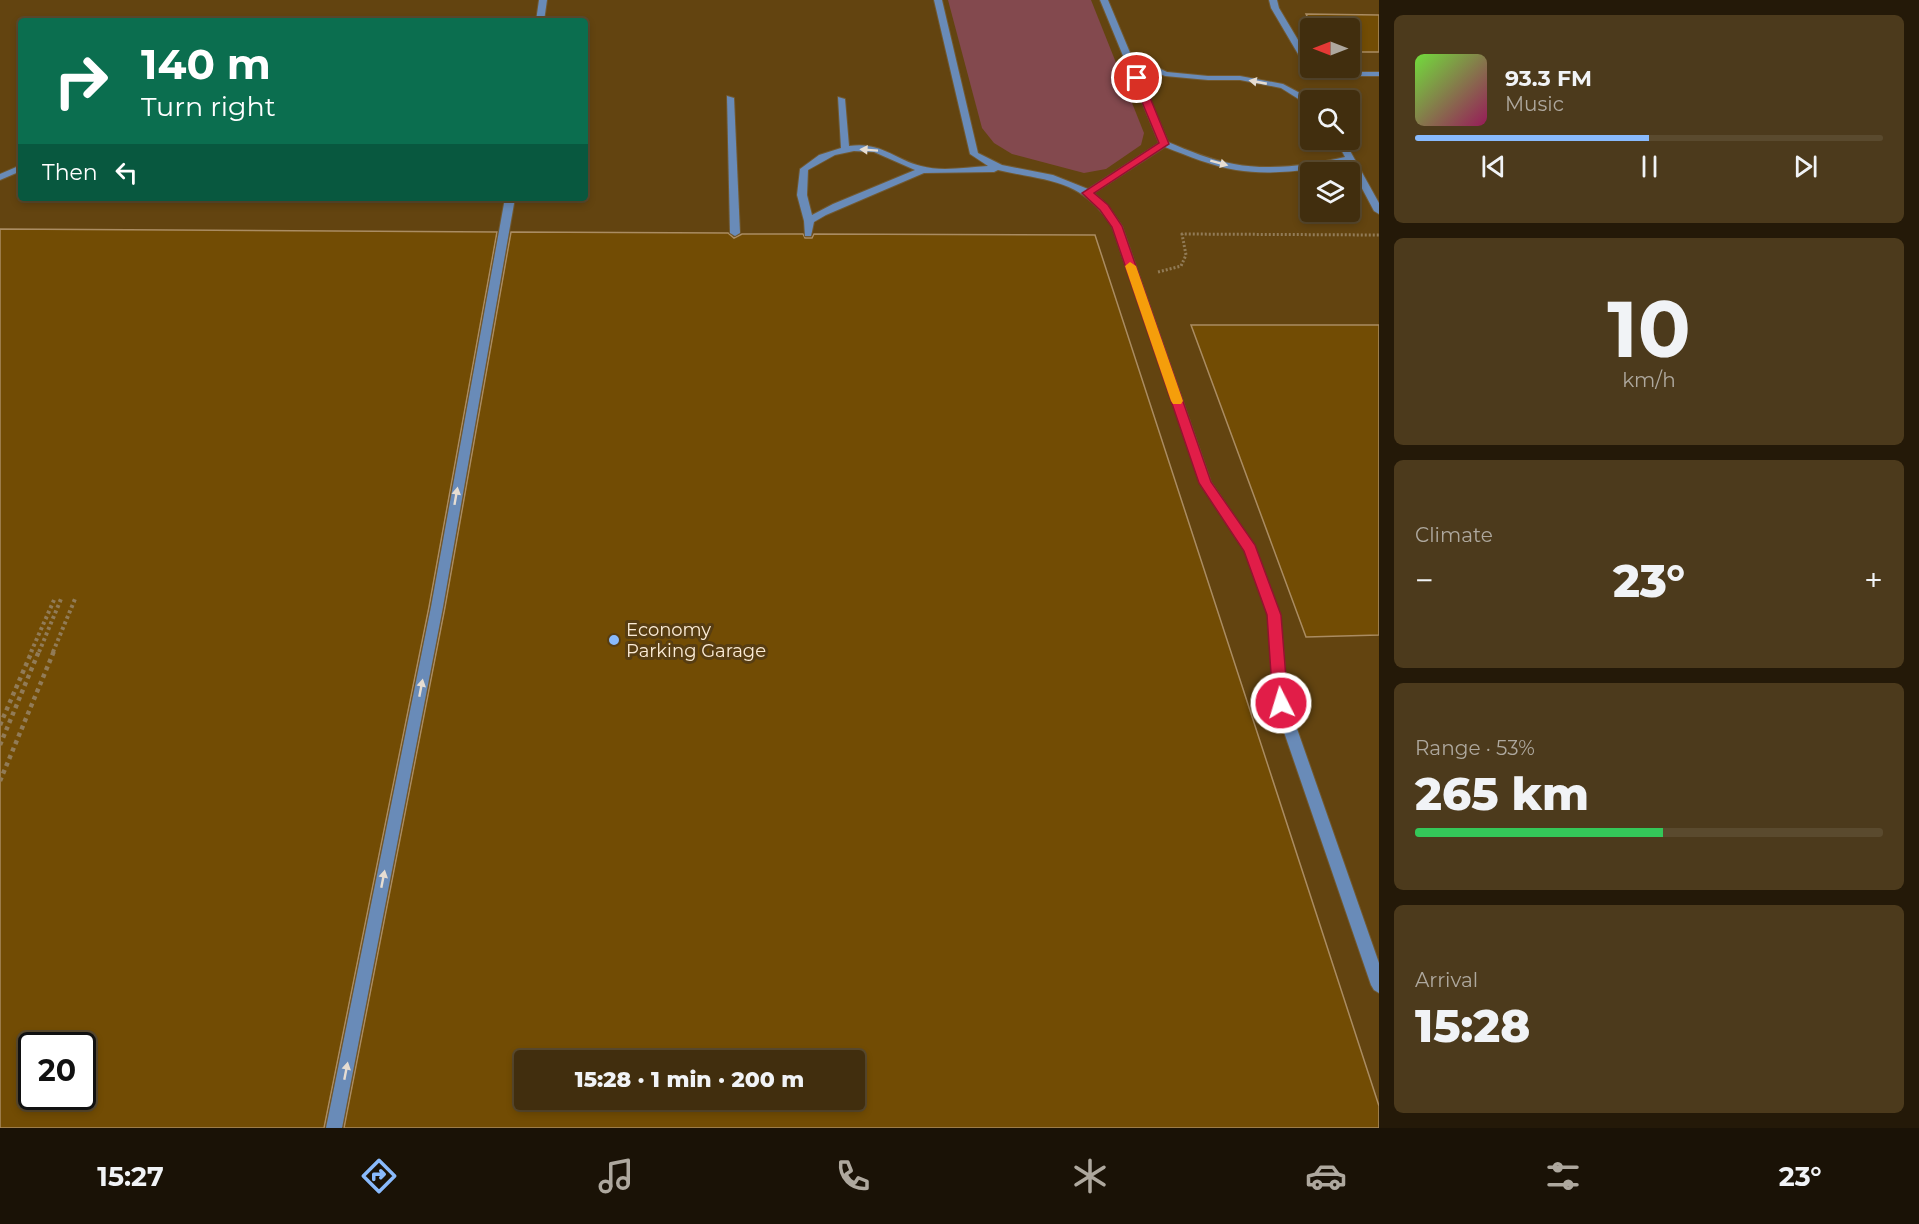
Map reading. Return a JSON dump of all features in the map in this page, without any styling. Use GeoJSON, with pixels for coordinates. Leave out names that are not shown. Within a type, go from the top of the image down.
{"type":"FeatureCollection","features":[{"type":"Feature","properties":{"kind":"lane"},"geometry":{"type":"LineString","coordinates":[[540,18],[543,0]]}},
{"type":"Feature","properties":{"kind":"lane"},"geometry":{"type":"LineString","coordinates":[[938,0],[974,154],[998,169]]}},
{"type":"Feature","properties":{"kind":"lane"},"geometry":{"type":"LineString","coordinates":[[1104,0],[1164,144],[1202,158],[1237,167],[1323,166],[1350,159]]}},
{"type":"Feature","properties":{"kind":"lane"},"geometry":{"type":"LineString","coordinates":[[1273,0],[1275,8],[1300,50]]}},
{"type":"Feature","properties":{"kind":"lane"},"geometry":{"type":"LineString","coordinates":[[1128,57],[1165,74],[1240,78],[1283,86],[1300,96]]}},
{"type":"Feature","properties":{"kind":"lane"},"geometry":{"type":"LineString","coordinates":[[1360,74],[1379,74]]}},
{"type":"Feature","properties":{"kind":"lane"},"geometry":{"type":"LineString","coordinates":[[730,98],[735,234]]}},
{"type":"Feature","properties":{"kind":"lane"},"geometry":{"type":"LineString","coordinates":[[841,99],[845,149]]}},
{"type":"Feature","properties":{"kind":"lane"},"geometry":{"type":"LineString","coordinates":[[1088,193],[1164,144]]}},
{"type":"Feature","properties":{"kind":"lane"},"geometry":{"type":"LineString","coordinates":[[808,234],[809,221],[802,195],[804,169],[818,157],[845,149],[883,151],[923,170]]}},
{"type":"Feature","properties":{"kind":"lane"},"geometry":{"type":"LineString","coordinates":[[1345,150],[1379,210]]}},
{"type":"Feature","properties":{"kind":"lane"},"geometry":{"type":"LineString","coordinates":[[0,177],[18,169]]}},
{"type":"Feature","properties":{"kind":"lane"},"geometry":{"type":"LineString","coordinates":[[809,221],[828,208],[882,189],[923,170],[998,169],[1043,175],[1064,180],[1088,193],[1104,207],[1117,226],[1206,483],[1250,549],[1274,615],[1281,703],[1379,985]]}},
{"type":"Feature","properties":{"kind":"lane"},"geometry":{"type":"LineString","coordinates":[[334,1128],[436,607],[509,201]]}},
{"type":"Feature","properties":{"kind":"path"},"geometry":{"type":"LineString","coordinates":[[1133,273],[1161,272],[1181,266],[1186,255],[1182,234],[1379,235]]}},
{"type":"Feature","properties":{"kind":"path"},"geometry":{"type":"LineString","coordinates":[[0,745],[61,599]]}},
{"type":"Feature","properties":{"kind":"path"},"geometry":{"type":"LineString","coordinates":[[0,781],[75,599]]}},
{"type":"Feature","properties":{"kind":"path"},"geometry":{"type":"LineString","coordinates":[[0,725],[54,600]]}},
{"type":"Feature","properties":{"kind":"shaded area","name":"Economy Parking Garage"},"geometry":{"type":"Polygon","coordinates":[[[0,0],[1379,0],[1379,1128],[0,1128],[0,0]]]}},
{"type":"Feature","properties":{"kind":"shaded area"},"geometry":{"type":"Polygon","coordinates":[[[948,0],[1091,0],[1144,133],[1141,145],[1106,169],[1084,173],[1012,154],[994,143],[982,128],[948,0]]]}},
{"type":"Feature","properties":{"kind":"building"},"geometry":{"type":"Polygon","coordinates":[[[1306,14],[1379,15],[1379,52],[1360,52],[1360,18],[1308,18],[1306,14]]]}},
{"type":"Feature","properties":{"kind":"building"},"geometry":{"type":"Polygon","coordinates":[[[0,229],[497,232],[429,607],[324,1128],[0,1128],[0,229]]]}},
{"type":"Feature","properties":{"kind":"building","name":"Economy Parking Garage"},"geometry":{"type":"Polygon","coordinates":[[[511,232],[728,233],[734,238],[742,234],[803,234],[805,238],[812,238],[814,234],[1095,235],[1379,1106],[1379,1128],[344,1128],[445,607],[511,232]]]}},
{"type":"Feature","properties":{"kind":"building"},"geometry":{"type":"Polygon","coordinates":[[[1191,325],[1379,325],[1379,635],[1306,637],[1191,325]]]}},
{"type":"Feature","properties":{"kind":"slow traffic"},"geometry":{"type":"LineString","coordinates":[[1130,266],[1177,401]]}},
{"type":"Feature","properties":{"kind":"place","name":"Economy Parking Garage"},"geometry":{"type":"Point","coordinates":[614,640]}},
{"type":"Feature","properties":{"kind":"route"},"geometry":{"type":"LineString","coordinates":[[1137,78],[1164,144],[1088,193],[1104,207],[1117,226],[1206,483],[1250,549],[1274,615],[1281,703]]}}]}
